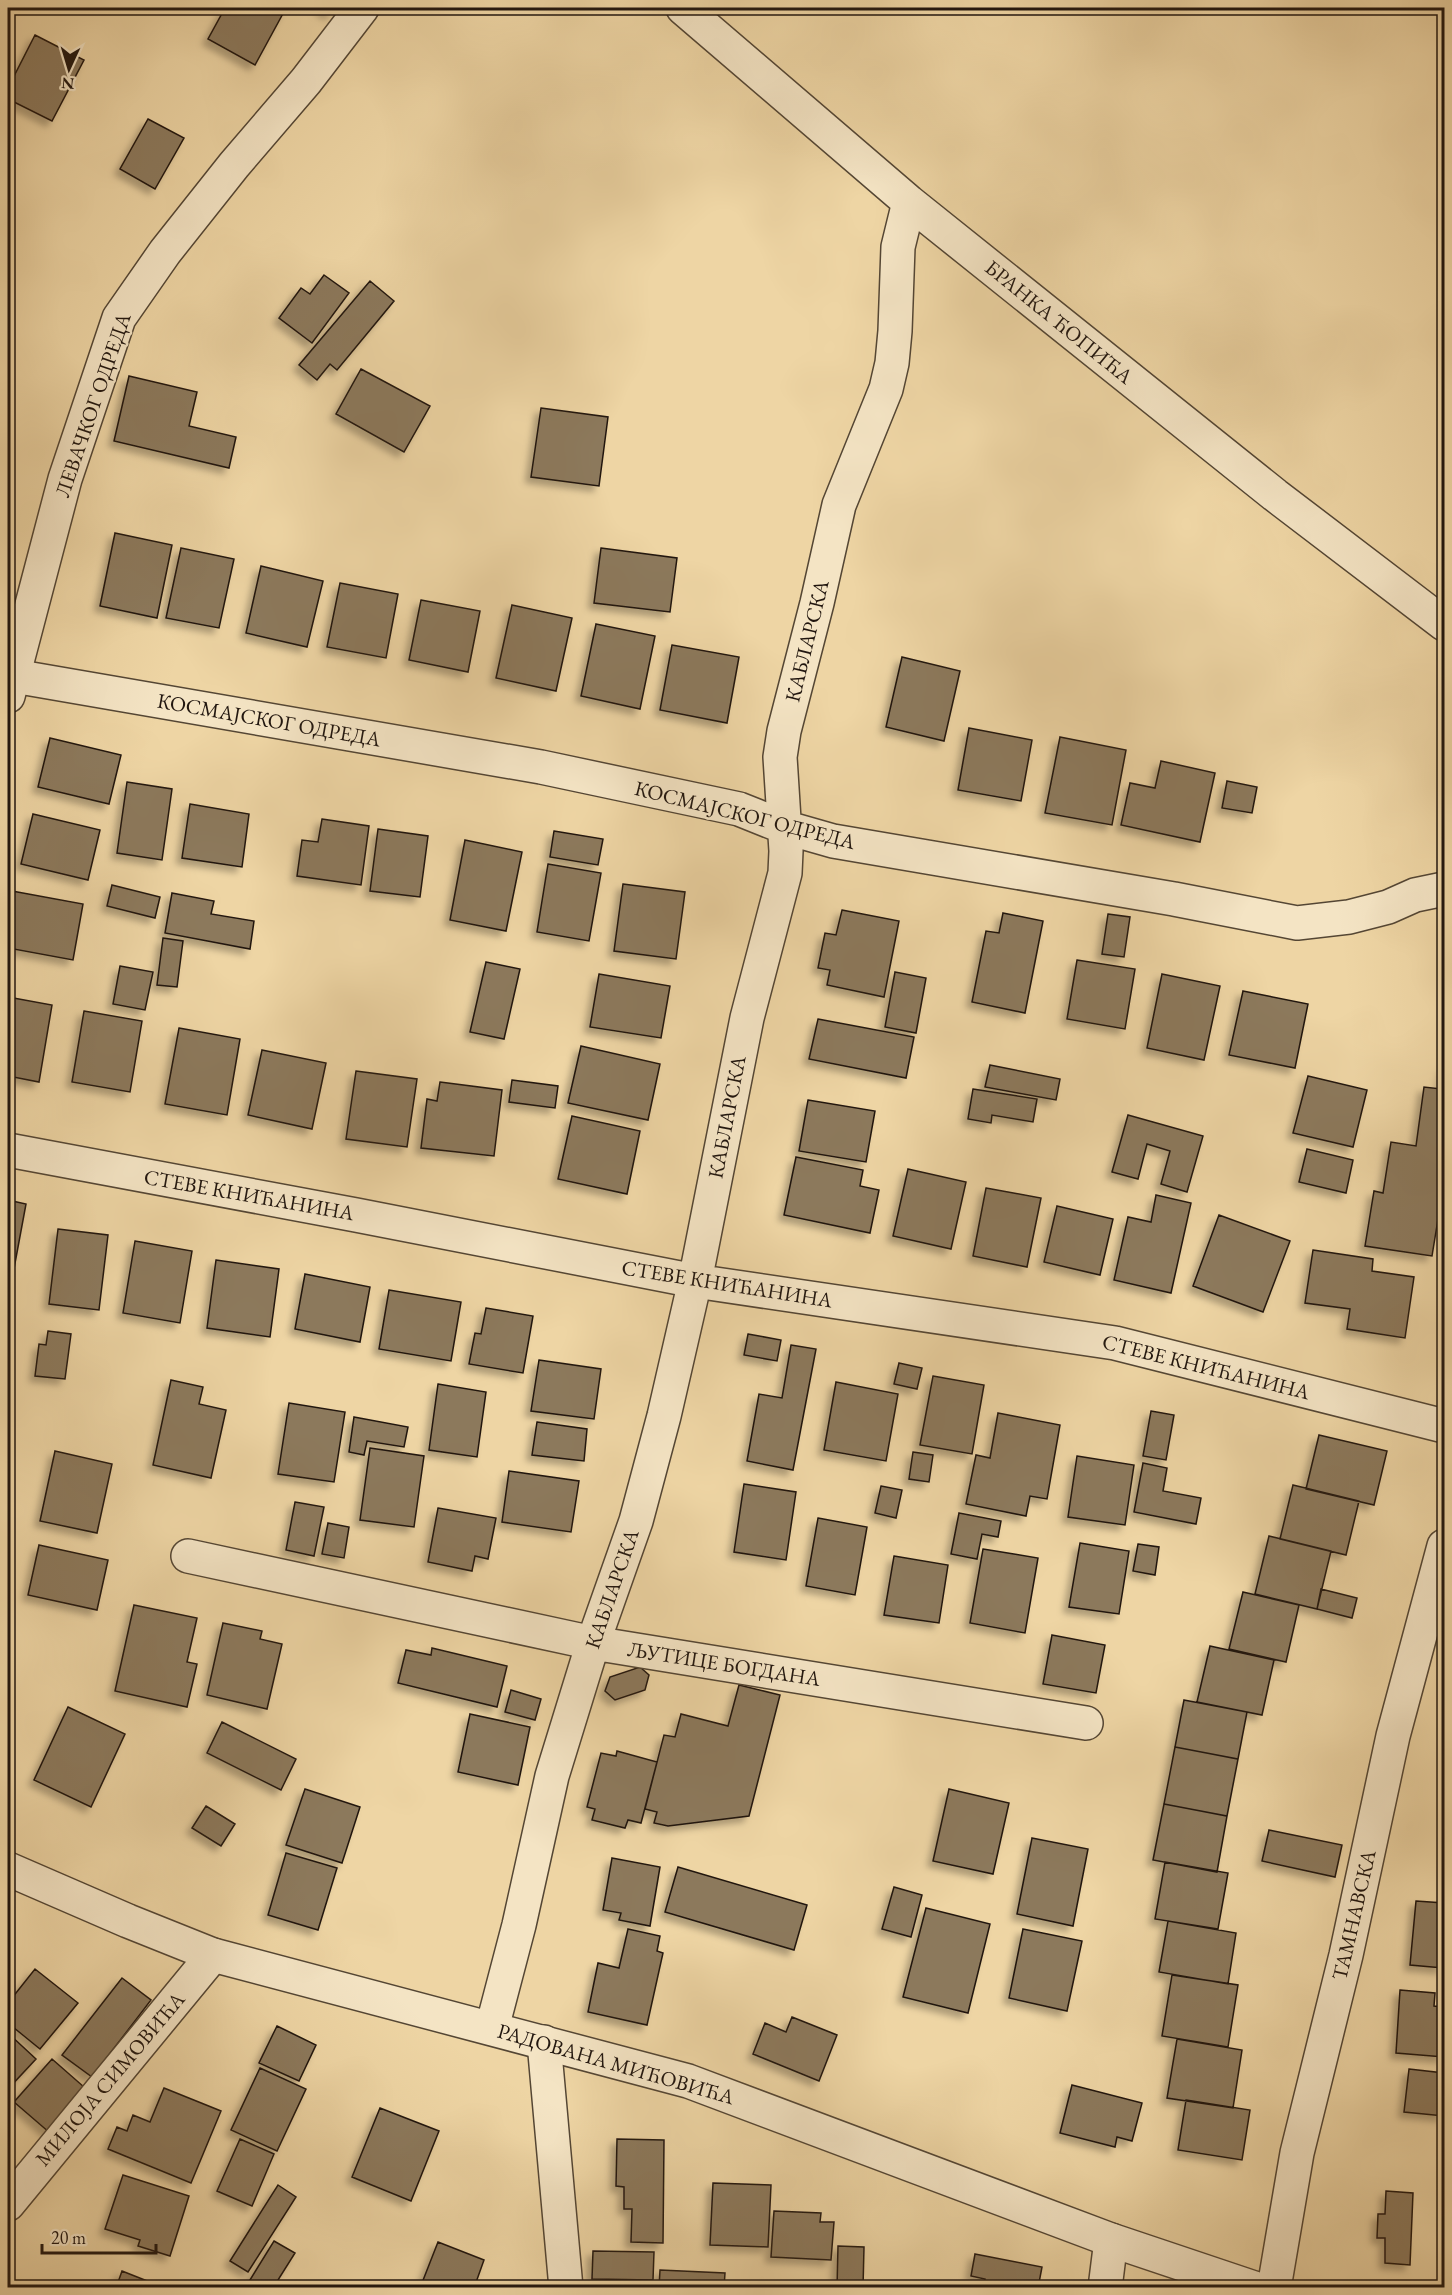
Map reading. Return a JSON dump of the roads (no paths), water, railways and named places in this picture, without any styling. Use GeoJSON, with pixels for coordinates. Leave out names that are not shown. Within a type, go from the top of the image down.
{"type":"FeatureCollection","features":[{"type":"Feature","properties":{"kind":"street","name":"ЛЕВАЧКОГ ОДРЕДА"},"geometry":{"type":"LineString","coordinates":[[10,683],[65,479],[119,318],[172,243],[234,165],[306,81],[363,8]]}},
{"type":"Feature","properties":{"kind":"street","name":"БРАНКА ЋОПИЋА"},"geometry":{"type":"LineString","coordinates":[[683,8],[909,202],[1275,495],[1444,624]]}},
{"type":"Feature","properties":{"kind":"street","name":"КАБЛАРСКА"},"geometry":{"type":"LineString","coordinates":[[492,2028],[519,1925],[552,1776],[593,1643],[636,1521],[696,1281],[747,1018],[785,873],[786,851],[780,757],[784,731],[839,505],[886,389],[892,363],[895,331],[898,247],[909,202]]}},
{"type":"Feature","properties":{"kind":"street","name":"КОСМАЈСКОГ ОДРЕДА"},"geometry":{"type":"LineString","coordinates":[[10,683],[541,767],[740,809],[783,827],[833,841],[1174,899],[1297,923],[1349,917],[1388,907],[1415,895],[1444,889]]}},
{"type":"Feature","properties":{"kind":"street","name":"СТЕВЕ КНИЋАНИНА"},"geometry":{"type":"LineString","coordinates":[[8,1150],[696,1281],[1115,1343],[1444,1426]]}},
{"type":"Feature","properties":{"kind":"street","name":"ТАМНАВСКА"},"geometry":{"type":"LineString","coordinates":[[1274,2288],[1297,2153],[1346,1955],[1393,1736],[1444,1546]]}},
{"type":"Feature","properties":{"kind":"street","name":"ЉУТИЦЕ БОГДАНА"},"geometry":{"type":"LineString","coordinates":[[188,1556],[593,1643],[1086,1723]]}},
{"type":"Feature","properties":{"kind":"street","name":"РАДОВАНА МИЋОВИЋА"},"geometry":{"type":"LineString","coordinates":[[8,1869],[213,1955],[688,2081],[1111,2240],[1254,2288]]}},
{"type":"Feature","properties":{"kind":"street","name":"МИЛОЈА СИМОВИЋА"},"geometry":{"type":"LineString","coordinates":[[8,2204],[213,1955]]}},
{"type":"Feature","properties":{"kind":"street"},"geometry":{"type":"LineString","coordinates":[[544,2042],[566,2288]]}},
{"type":"Feature","properties":{"kind":"street"},"geometry":{"type":"LineString","coordinates":[[1105,2288],[1111,2240]]}}]}
